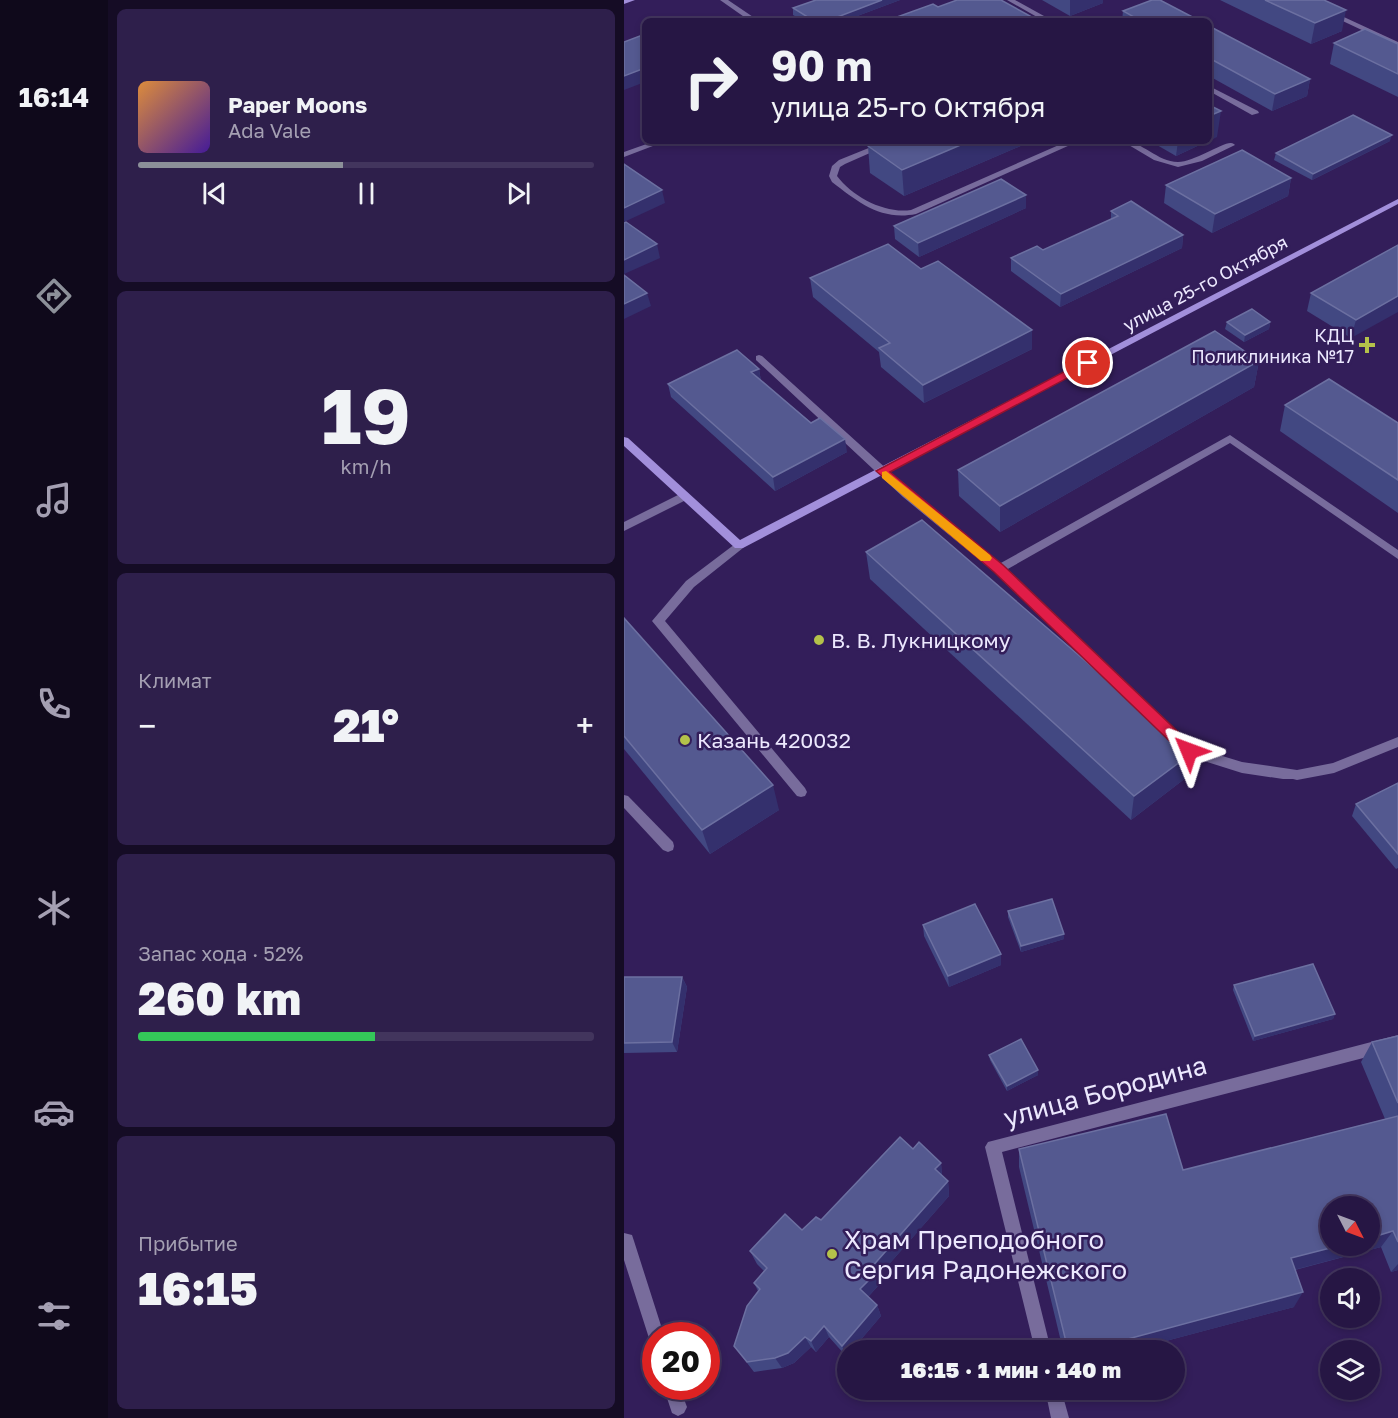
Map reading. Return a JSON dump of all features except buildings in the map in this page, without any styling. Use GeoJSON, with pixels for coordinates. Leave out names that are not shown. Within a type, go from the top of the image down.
{"type":"FeatureCollection","features":[{"type":"Feature","properties":{"kind":"street"},"geometry":{"type":"LineString","coordinates":[[624,2],[632,0]]}},
{"type":"Feature","properties":{"kind":"street"},"geometry":{"type":"LineString","coordinates":[[723,0],[750,18]]}},
{"type":"Feature","properties":{"kind":"street"},"geometry":{"type":"LineString","coordinates":[[1010,0],[1043,18]]}},
{"type":"Feature","properties":{"kind":"street"},"geometry":{"type":"LineString","coordinates":[[1301,0],[1398,45]]}},
{"type":"Feature","properties":{"kind":"street"},"geometry":{"type":"LineString","coordinates":[[1212,90],[1255,113]]}},
{"type":"Feature","properties":{"kind":"street"},"geometry":{"type":"LineString","coordinates":[[624,155],[655,144]]}},
{"type":"Feature","properties":{"kind":"street"},"geometry":{"type":"LineString","coordinates":[[886,144],[842,162],[836,166],[832,176],[834,180],[875,209],[897,215],[913,212],[1068,144]]}},
{"type":"Feature","properties":{"kind":"street"},"geometry":{"type":"LineString","coordinates":[[1131,144],[1159,160],[1175,165],[1190,164],[1231,145]]}},
{"type":"Feature","properties":{"kind":"street","name":"улица 25-го Октября"},"geometry":{"type":"LineString","coordinates":[[739,545],[1398,201]]}},
{"type":"Feature","properties":{"kind":"street"},"geometry":{"type":"LineString","coordinates":[[759,358],[881,471],[998,569],[1189,751],[1217,763],[1254,771],[1297,775],[1334,768],[1398,742]]}},
{"type":"Feature","properties":{"kind":"street"},"geometry":{"type":"LineString","coordinates":[[998,569],[1230,438],[1398,555]]}},
{"type":"Feature","properties":{"kind":"street"},"geometry":{"type":"LineString","coordinates":[[624,440],[739,545],[690,584],[658,621],[801,792]]}},
{"type":"Feature","properties":{"kind":"street"},"geometry":{"type":"LineString","coordinates":[[624,527],[684,496]]}},
{"type":"Feature","properties":{"kind":"street"},"geometry":{"type":"LineString","coordinates":[[624,800],[668,846]]}},
{"type":"Feature","properties":{"kind":"street","name":"улица Бородина"},"geometry":{"type":"LineString","coordinates":[[1041,1340],[993,1146],[1398,1042]]}},
{"type":"Feature","properties":{"kind":"street"},"geometry":{"type":"LineString","coordinates":[[624,1240],[652,1322]]}},
{"type":"Feature","properties":{"kind":"street"},"geometry":{"type":"LineString","coordinates":[[676,1400],[678,1407]]}},
{"type":"Feature","properties":{"kind":"street"},"geometry":{"type":"LineString","coordinates":[[1056,1400],[1060,1418]]}},
{"type":"Feature","properties":{"kind":"slow traffic"},"geometry":{"type":"LineString","coordinates":[[886,475],[986,558]]}},
{"type":"Feature","properties":{"kind":"place","name":"КДЦ Поликлиника №17"},"geometry":{"type":"Point","coordinates":[1367,345]}},
{"type":"Feature","properties":{"kind":"place","name":"В. В. Лукницкому"},"geometry":{"type":"Point","coordinates":[819,640]}},
{"type":"Feature","properties":{"kind":"place","name":"Казань 420032"},"geometry":{"type":"Point","coordinates":[685,740]}},
{"type":"Feature","properties":{"kind":"place","name":"Храм Преподобного Сергия Радонежского"},"geometry":{"type":"Point","coordinates":[832,1254]}},
{"type":"Feature","properties":{"kind":"route"},"geometry":{"type":"LineString","coordinates":[[1088,363],[881,471],[998,569],[1189,751]]}}]}
